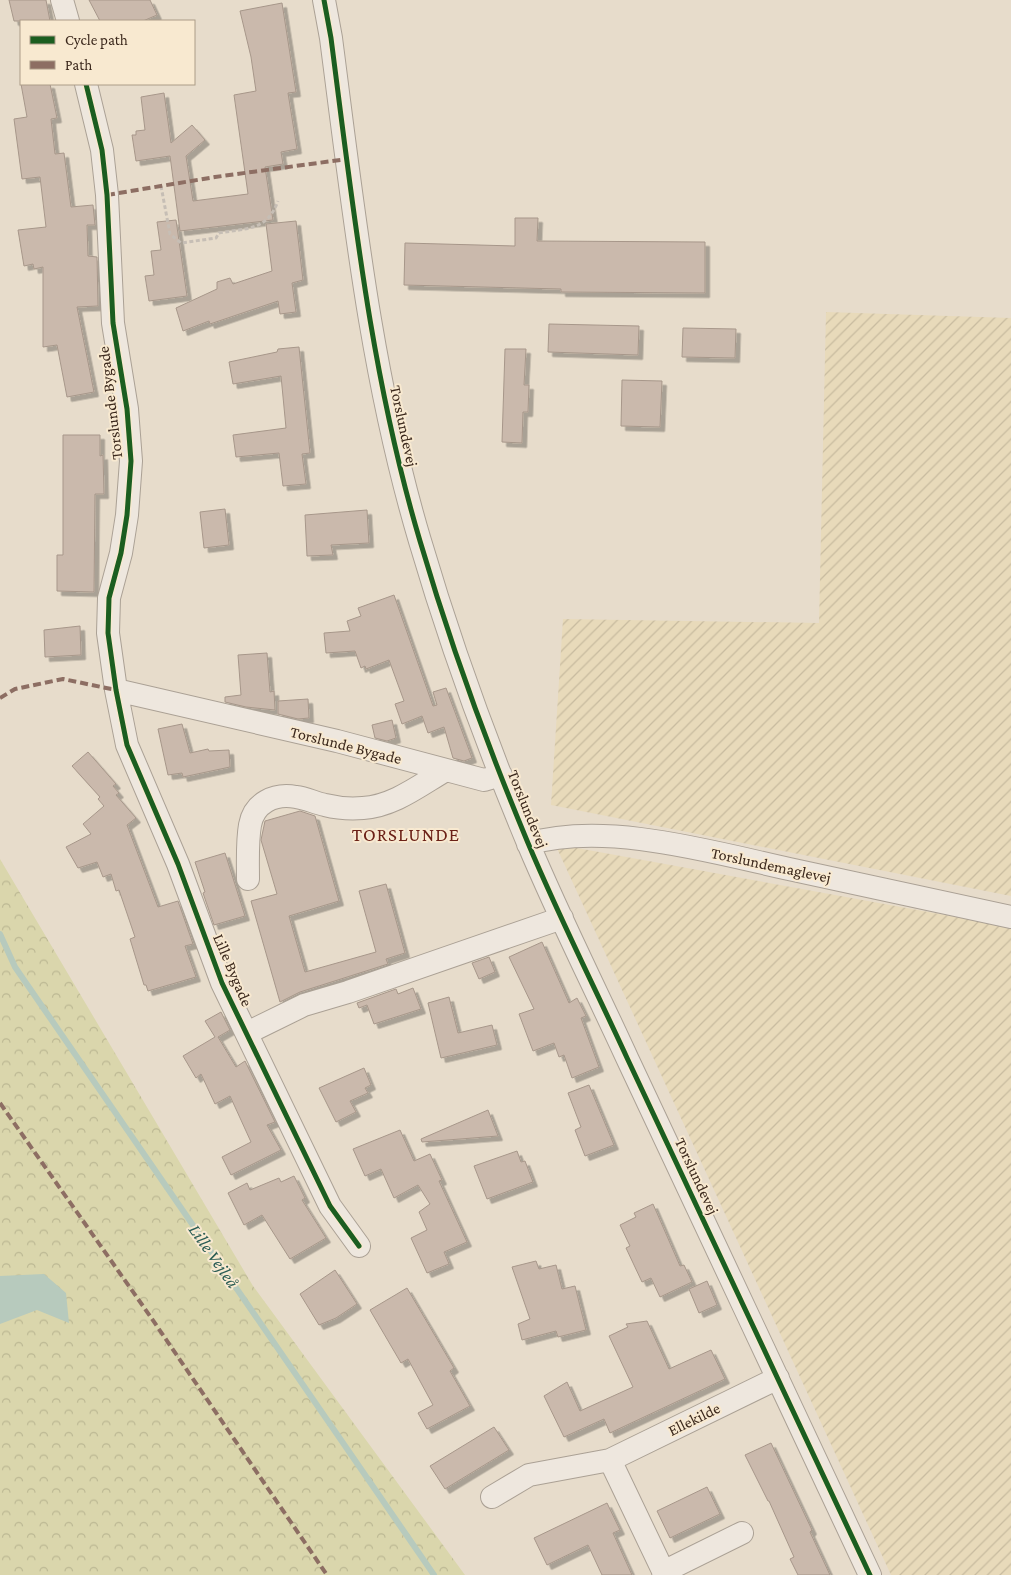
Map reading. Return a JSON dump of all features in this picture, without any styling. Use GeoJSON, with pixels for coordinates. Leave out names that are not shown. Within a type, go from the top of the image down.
{"type":"FeatureCollection","features":[{"type":"Feature","properties":{"kind":"street"},"geometry":{"type":"LineString","coordinates":[[62,0],[68,20]]}},
{"type":"Feature","properties":{"kind":"street","name":"Torslundevej"},"geometry":{"type":"LineString","coordinates":[[324,0],[331,38],[365,293],[389,424],[420,542],[452,640],[528,844],[870,1575]]}},
{"type":"Feature","properties":{"kind":"street","name":"Torslunde Bygade"},"geometry":{"type":"LineString","coordinates":[[86,85],[102,150],[107,195],[113,323],[127,409],[130,461],[128,515],[121,553],[109,598],[108,632],[116,690],[337,741],[484,780],[501,775]]}},
{"type":"Feature","properties":{"kind":"street","name":"Lille Bygade"},"geometry":{"type":"LineString","coordinates":[[116,690],[127,745],[178,864],[222,983],[330,1206],[360,1246]]}},
{"type":"Feature","properties":{"kind":"street"},"geometry":{"type":"LineString","coordinates":[[248,879],[250,825],[254,810],[264,802],[276,797],[296,797],[343,808],[364,808],[397,799],[446,770]]}},
{"type":"Feature","properties":{"kind":"street","name":"Torslundemaglevej"},"geometry":{"type":"LineString","coordinates":[[528,844],[545,839],[584,835],[625,837],[659,842],[714,852],[1011,917]]}},
{"type":"Feature","properties":{"kind":"street"},"geometry":{"type":"LineString","coordinates":[[247,1033],[304,1005],[348,992],[562,918]]}},
{"type":"Feature","properties":{"kind":"street","name":"Ellekilde"},"geometry":{"type":"LineString","coordinates":[[492,1497],[530,1475],[610,1460],[778,1378]]}},
{"type":"Feature","properties":{"kind":"street"},"geometry":{"type":"LineString","coordinates":[[610,1460],[664,1573],[742,1533]]}},
{"type":"Feature","properties":{"kind":"path"},"geometry":{"type":"LineString","coordinates":[[161,186],[170,234],[181,243],[216,238],[219,233],[260,226],[274,212],[278,201]]}},
{"type":"Feature","properties":{"kind":"shaded area"},"geometry":{"type":"Polygon","coordinates":[[[826,312],[1011,318],[1011,896],[551,805],[563,619],[819,623],[826,312]]]}},
{"type":"Feature","properties":{"kind":"shaded area"},"geometry":{"type":"Polygon","coordinates":[[[555,844],[1011,927],[1011,1575],[891,1575],[555,844]]]}},
{"type":"Feature","properties":{"kind":"shaded area"},"geometry":{"type":"Polygon","coordinates":[[[44,1274],[66,1293],[69,1323],[37,1310],[0,1324],[0,1276],[44,1274]]]}},
{"type":"Feature","properties":{"kind":"green space"},"geometry":{"type":"Polygon","coordinates":[[[0,859],[253,1286],[465,1575],[0,1575],[0,859]]]}},
{"type":"Feature","properties":{"kind":"building"},"geometry":{"type":"Polygon","coordinates":[[[9,0],[46,0],[50,20],[14,21],[9,0]]]}},
{"type":"Feature","properties":{"kind":"building"},"geometry":{"type":"Polygon","coordinates":[[[89,0],[150,0],[157,15],[145,20],[99,20],[89,0]]]}},
{"type":"Feature","properties":{"kind":"building"},"geometry":{"type":"Polygon","coordinates":[[[282,3],[296,92],[288,93],[297,149],[281,152],[283,164],[265,167],[273,220],[180,231],[170,156],[136,161],[132,135],[136,135],[136,131],[145,130],[141,97],[164,93],[171,143],[192,125],[205,140],[186,156],[193,201],[248,194],[234,95],[256,91],[251,57],[240,11],[282,3]]]}},
{"type":"Feature","properties":{"kind":"building"},"geometry":{"type":"Polygon","coordinates":[[[21,85],[50,85],[57,118],[51,119],[55,154],[64,153],[71,207],[93,205],[95,225],[87,225],[88,256],[97,257],[98,306],[77,307],[94,392],[67,397],[57,345],[43,347],[43,267],[34,269],[33,264],[24,266],[18,230],[46,227],[40,177],[22,179],[14,119],[27,117],[21,85]]]}},
{"type":"Feature","properties":{"kind":"building"},"geometry":{"type":"Polygon","coordinates":[[[515,218],[538,218],[537,241],[705,242],[705,293],[561,292],[561,289],[404,285],[405,243],[515,246],[515,218]]]}},
{"type":"Feature","properties":{"kind":"building"},"geometry":{"type":"Polygon","coordinates":[[[176,220],[187,296],[149,301],[145,276],[154,275],[151,251],[161,250],[157,222],[176,220]]]}},
{"type":"Feature","properties":{"kind":"building"},"geometry":{"type":"Polygon","coordinates":[[[296,221],[303,280],[292,283],[296,312],[280,314],[278,301],[210,324],[209,321],[183,331],[176,308],[217,289],[217,282],[230,278],[233,284],[272,271],[266,224],[296,221]]]}},
{"type":"Feature","properties":{"kind":"building"},"geometry":{"type":"Polygon","coordinates":[[[549,324],[639,326],[638,355],[548,352],[549,324]]]}},
{"type":"Feature","properties":{"kind":"building"},"geometry":{"type":"Polygon","coordinates":[[[683,328],[736,329],[735,358],[682,357],[683,328]]]}},
{"type":"Feature","properties":{"kind":"building"},"geometry":{"type":"Polygon","coordinates":[[[299,347],[310,453],[302,454],[306,484],[283,486],[279,453],[236,457],[233,435],[286,428],[281,376],[233,384],[229,362],[277,352],[278,349],[299,347]]]}},
{"type":"Feature","properties":{"kind":"building"},"geometry":{"type":"Polygon","coordinates":[[[505,349],[526,349],[524,385],[529,385],[528,412],[523,412],[522,443],[502,442],[505,349]]]}},
{"type":"Feature","properties":{"kind":"building"},"geometry":{"type":"Polygon","coordinates":[[[622,380],[662,381],[660,427],[621,426],[622,380]]]}},
{"type":"Feature","properties":{"kind":"building"},"geometry":{"type":"Polygon","coordinates":[[[63,435],[100,435],[100,456],[103,455],[104,494],[95,494],[94,592],[57,591],[57,555],[63,555],[63,435]]]}},
{"type":"Feature","properties":{"kind":"building"},"geometry":{"type":"Polygon","coordinates":[[[225,509],[229,545],[204,548],[200,512],[225,509]]]}},
{"type":"Feature","properties":{"kind":"building"},"geometry":{"type":"Polygon","coordinates":[[[367,510],[369,543],[331,545],[333,555],[307,556],[305,515],[367,510]]]}},
{"type":"Feature","properties":{"kind":"building"},"geometry":{"type":"Polygon","coordinates":[[[394,595],[433,706],[437,705],[433,692],[446,688],[472,758],[464,761],[453,758],[444,727],[428,733],[422,716],[402,724],[395,704],[404,701],[389,660],[366,669],[365,666],[361,668],[355,651],[326,653],[324,633],[350,631],[347,621],[361,616],[358,608],[394,595]]]}},
{"type":"Feature","properties":{"kind":"building"},"geometry":{"type":"Polygon","coordinates":[[[80,626],[81,655],[45,657],[44,630],[80,626]]]}},
{"type":"Feature","properties":{"kind":"building"},"geometry":{"type":"Polygon","coordinates":[[[267,653],[270,692],[274,691],[275,710],[246,707],[225,702],[225,697],[241,695],[238,655],[267,653]]]}},
{"type":"Feature","properties":{"kind":"building"},"geometry":{"type":"Polygon","coordinates":[[[308,699],[309,718],[298,719],[278,714],[278,701],[308,699]]]}},
{"type":"Feature","properties":{"kind":"building"},"geometry":{"type":"Polygon","coordinates":[[[392,720],[396,738],[387,741],[375,738],[372,725],[392,720]]]}},
{"type":"Feature","properties":{"kind":"building"},"geometry":{"type":"Polygon","coordinates":[[[182,724],[190,753],[208,749],[209,751],[229,750],[230,767],[183,777],[182,773],[168,775],[158,729],[182,724]]]}},
{"type":"Feature","properties":{"kind":"building"},"geometry":{"type":"Polygon","coordinates":[[[88,752],[116,784],[113,786],[119,793],[116,795],[136,818],[127,825],[158,907],[178,901],[193,944],[185,946],[196,977],[148,991],[146,985],[144,985],[130,939],[135,937],[119,890],[116,891],[111,874],[103,877],[97,862],[78,868],[66,847],[91,834],[83,824],[104,806],[98,799],[100,797],[72,766],[88,752]]]}},
{"type":"Feature","properties":{"kind":"building"},"geometry":{"type":"Polygon","coordinates":[[[300,811],[315,816],[339,901],[289,916],[305,972],[376,952],[359,891],[386,884],[405,953],[386,959],[388,964],[300,992],[280,1002],[251,901],[277,894],[261,840],[265,821],[300,811]]]}},
{"type":"Feature","properties":{"kind":"building"},"geometry":{"type":"Polygon","coordinates":[[[225,853],[245,916],[214,925],[195,862],[225,853]]]}},
{"type":"Feature","properties":{"kind":"building"},"geometry":{"type":"Polygon","coordinates":[[[542,942],[569,1003],[577,998],[586,1016],[581,1018],[599,1067],[572,1078],[564,1055],[559,1057],[554,1043],[533,1051],[519,1014],[534,1009],[509,957],[542,942]]]}},
{"type":"Feature","properties":{"kind":"building"},"geometry":{"type":"Polygon","coordinates":[[[489,957],[495,972],[479,979],[472,963],[489,957]]]}},
{"type":"Feature","properties":{"kind":"building"},"geometry":{"type":"Polygon","coordinates":[[[413,988],[421,1009],[374,1024],[367,1005],[359,1008],[357,1003],[396,989],[398,994],[413,988]]]}},
{"type":"Feature","properties":{"kind":"building"},"geometry":{"type":"Polygon","coordinates":[[[449,997],[458,1033],[492,1025],[497,1045],[441,1058],[428,1003],[449,997]]]}},
{"type":"Feature","properties":{"kind":"building"},"geometry":{"type":"Polygon","coordinates":[[[221,1012],[230,1030],[218,1037],[236,1067],[245,1061],[275,1122],[267,1125],[281,1150],[231,1175],[222,1157],[251,1142],[230,1096],[215,1104],[201,1074],[196,1078],[183,1056],[215,1037],[205,1021],[221,1012]]]}},
{"type":"Feature","properties":{"kind":"building"},"geometry":{"type":"Polygon","coordinates":[[[364,1068],[371,1085],[365,1088],[368,1093],[350,1101],[356,1112],[336,1122],[319,1088],[364,1068]]]}},
{"type":"Feature","properties":{"kind":"building"},"geometry":{"type":"Polygon","coordinates":[[[589,1085],[614,1145],[585,1156],[575,1130],[581,1127],[568,1093],[589,1085]]]}},
{"type":"Feature","properties":{"kind":"building"},"geometry":{"type":"Polygon","coordinates":[[[488,1110],[498,1136],[422,1142],[421,1139],[488,1110]]]}},
{"type":"Feature","properties":{"kind":"building"},"geometry":{"type":"Polygon","coordinates":[[[400,1130],[414,1161],[430,1154],[442,1180],[439,1181],[467,1242],[444,1252],[449,1264],[427,1273],[411,1238],[427,1230],[419,1212],[430,1204],[418,1185],[394,1198],[381,1169],[365,1176],[353,1149],[400,1130]]]}},
{"type":"Feature","properties":{"kind":"building"},"geometry":{"type":"Polygon","coordinates":[[[517,1151],[521,1162],[525,1161],[533,1182],[487,1199],[474,1166],[517,1151]]]}},
{"type":"Feature","properties":{"kind":"building"},"geometry":{"type":"Polygon","coordinates":[[[294,1176],[305,1198],[302,1200],[326,1238],[290,1259],[262,1215],[244,1225],[228,1193],[247,1183],[250,1190],[279,1178],[281,1182],[294,1176]]]}},
{"type":"Feature","properties":{"kind":"building"},"geometry":{"type":"Polygon","coordinates":[[[653,1204],[680,1266],[684,1265],[692,1282],[660,1297],[651,1278],[642,1282],[626,1248],[630,1246],[620,1225],[636,1217],[634,1213],[653,1204]]]}},
{"type":"Feature","properties":{"kind":"building"},"geometry":{"type":"Polygon","coordinates":[[[536,1261],[539,1269],[556,1265],[562,1289],[575,1286],[586,1330],[558,1337],[556,1331],[522,1340],[518,1324],[530,1319],[512,1267],[536,1261]]]}},
{"type":"Feature","properties":{"kind":"building"},"geometry":{"type":"Polygon","coordinates":[[[335,1270],[357,1304],[336,1318],[319,1325],[300,1294],[335,1270]]]}},
{"type":"Feature","properties":{"kind":"building"},"geometry":{"type":"Polygon","coordinates":[[[707,1281],[717,1305],[699,1313],[689,1289],[707,1281]]]}},
{"type":"Feature","properties":{"kind":"building"},"geometry":{"type":"Polygon","coordinates":[[[407,1288],[454,1368],[450,1371],[470,1406],[427,1429],[418,1413],[433,1405],[408,1359],[401,1363],[370,1310],[407,1288]]]}},
{"type":"Feature","properties":{"kind":"building"},"geometry":{"type":"Polygon","coordinates":[[[647,1321],[669,1369],[711,1350],[725,1379],[610,1433],[604,1419],[564,1437],[544,1396],[567,1382],[580,1411],[633,1387],[609,1336],[628,1327],[626,1324],[647,1321]]]}},
{"type":"Feature","properties":{"kind":"building"},"geometry":{"type":"Polygon","coordinates":[[[494,1427],[509,1450],[445,1489],[430,1466],[494,1427]]]}},
{"type":"Feature","properties":{"kind":"building"},"geometry":{"type":"Polygon","coordinates":[[[771,1443],[812,1530],[810,1532],[830,1575],[798,1575],[790,1559],[794,1557],[769,1501],[745,1455],[771,1443]]]}},
{"type":"Feature","properties":{"kind":"building"},"geometry":{"type":"Polygon","coordinates":[[[707,1487],[720,1514],[670,1538],[657,1511],[707,1487]]]}},
{"type":"Feature","properties":{"kind":"building"},"geometry":{"type":"Polygon","coordinates":[[[607,1503],[620,1530],[613,1533],[632,1575],[602,1575],[588,1545],[547,1565],[534,1538],[607,1503]]]}},
{"type":"Feature","properties":{"kind":"waterway","name":"Lille Vejleå"},"geometry":{"type":"LineString","coordinates":[[0,934],[15,967],[434,1575]]}},
{"type":"Feature","properties":{"kind":"marked path"},"geometry":{"type":"LineString","coordinates":[[107,195],[215,177],[347,159]]}},
{"type":"Feature","properties":{"kind":"marked path"},"geometry":{"type":"LineString","coordinates":[[0,698],[15,689],[63,679],[116,690]]}},
{"type":"Feature","properties":{"kind":"marked path"},"geometry":{"type":"LineString","coordinates":[[0,1103],[150,1316],[327,1575]]}},
{"type":"Feature","properties":{"kind":"cycle path"},"geometry":{"type":"LineString","coordinates":[[324,0],[331,38],[365,291],[389,417],[420,541],[470,694],[498,769],[552,898],[870,1575]]}},
{"type":"Feature","properties":{"kind":"cycle path"},"geometry":{"type":"LineString","coordinates":[[86,85],[102,150],[107,195],[113,323],[127,409],[131,461],[127,515],[121,553],[109,598],[108,633],[116,690],[127,745],[178,864],[222,983],[330,1206],[359,1246]]}},
{"type":"Feature","properties":{"kind":"district","name":"TORSLUNDE"},"geometry":{"type":"Point","coordinates":[406,834]}}]}
